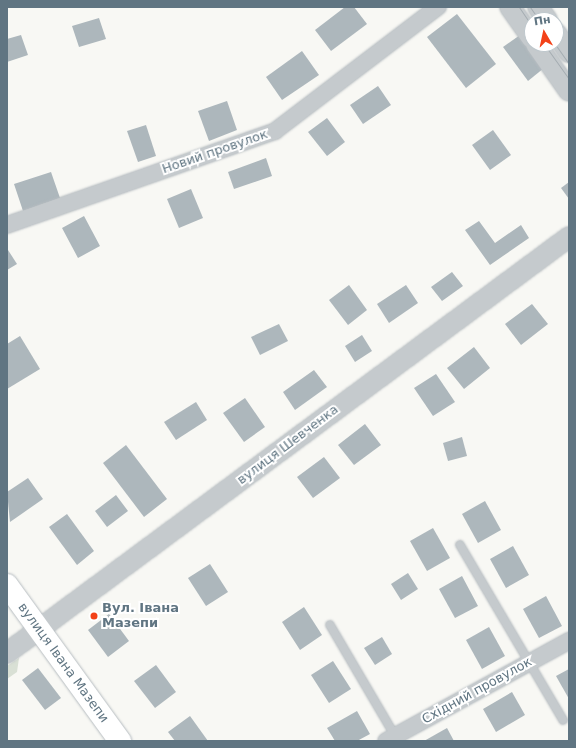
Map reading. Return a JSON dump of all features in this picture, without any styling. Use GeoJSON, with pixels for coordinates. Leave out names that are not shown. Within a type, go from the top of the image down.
{"type":"FeatureCollection","features":[{"type":"Feature","properties":{"kind":"main road","name":"вулиця Івана Мазепи"},"geometry":{"type":"LineString","coordinates":[[7,585],[120,741]]}},
{"type":"Feature","properties":{"kind":"street","name":"Новий провулок"},"geometry":{"type":"LineString","coordinates":[[7,225],[275,131],[438,7]]}},
{"type":"Feature","properties":{"kind":"street"},"geometry":{"type":"LineString","coordinates":[[510,7],[524,27]]}},
{"type":"Feature","properties":{"kind":"street"},"geometry":{"type":"LineString","coordinates":[[542,52],[569,91]]}},
{"type":"Feature","properties":{"kind":"street","name":"вулиця Шевченка"},"geometry":{"type":"LineString","coordinates":[[7,653],[569,237]]}},
{"type":"Feature","properties":{"kind":"street","name":"Східний провулок"},"geometry":{"type":"LineString","coordinates":[[393,739],[569,641]]}},
{"type":"Feature","properties":{"kind":"lane"},"geometry":{"type":"LineString","coordinates":[[460,545],[563,720]]}},
{"type":"Feature","properties":{"kind":"lane"},"geometry":{"type":"LineString","coordinates":[[330,624],[393,739]]}},
{"type":"Feature","properties":{"kind":"shaded area"},"geometry":{"type":"Polygon","coordinates":[[[19,658],[17,672],[7,679],[7,666],[19,658]]]}},
{"type":"Feature","properties":{"kind":"building"},"geometry":{"type":"Polygon","coordinates":[[[345,7],[354,7],[367,24],[331,51],[315,30],[345,7]]]}},
{"type":"Feature","properties":{"kind":"building"},"geometry":{"type":"Polygon","coordinates":[[[457,14],[496,64],[466,88],[427,37],[457,14]]]}},
{"type":"Feature","properties":{"kind":"building"},"geometry":{"type":"Polygon","coordinates":[[[99,18],[106,39],[79,47],[72,26],[99,18]]]}},
{"type":"Feature","properties":{"kind":"building"},"geometry":{"type":"Polygon","coordinates":[[[21,35],[28,55],[7,62],[7,39],[21,35]]]}},
{"type":"Feature","properties":{"kind":"building"},"geometry":{"type":"Polygon","coordinates":[[[520,35],[524,40],[524,52],[532,52],[544,68],[528,81],[503,47],[520,35]]]}},
{"type":"Feature","properties":{"kind":"building"},"geometry":{"type":"Polygon","coordinates":[[[302,51],[319,75],[282,100],[266,77],[302,51]]]}},
{"type":"Feature","properties":{"kind":"building"},"geometry":{"type":"Polygon","coordinates":[[[378,86],[391,105],[363,124],[350,105],[378,86]]]}},
{"type":"Feature","properties":{"kind":"building"},"geometry":{"type":"Polygon","coordinates":[[[227,101],[237,130],[209,141],[198,111],[227,101]]]}},
{"type":"Feature","properties":{"kind":"building"},"geometry":{"type":"Polygon","coordinates":[[[327,118],[345,142],[327,156],[308,132],[327,118]]]}},
{"type":"Feature","properties":{"kind":"building"},"geometry":{"type":"Polygon","coordinates":[[[146,125],[156,156],[138,162],[127,131],[146,125]]]}},
{"type":"Feature","properties":{"kind":"building"},"geometry":{"type":"Polygon","coordinates":[[[493,130],[511,155],[490,170],[472,145],[493,130]]]}},
{"type":"Feature","properties":{"kind":"building"},"geometry":{"type":"Polygon","coordinates":[[[266,158],[272,176],[234,189],[228,172],[266,158]]]}},
{"type":"Feature","properties":{"kind":"building"},"geometry":{"type":"Polygon","coordinates":[[[51,172],[60,198],[23,211],[14,184],[51,172]]]}},
{"type":"Feature","properties":{"kind":"building"},"geometry":{"type":"Polygon","coordinates":[[[569,182],[569,199],[561,188],[569,182]]]}},
{"type":"Feature","properties":{"kind":"building"},"geometry":{"type":"Polygon","coordinates":[[[191,189],[203,218],[179,228],[167,199],[191,189]]]}},
{"type":"Feature","properties":{"kind":"building"},"geometry":{"type":"Polygon","coordinates":[[[84,216],[100,246],[78,258],[62,228],[84,216]]]}},
{"type":"Feature","properties":{"kind":"building"},"geometry":{"type":"Polygon","coordinates":[[[479,221],[495,243],[521,225],[529,238],[490,265],[465,230],[479,221]]]}},
{"type":"Feature","properties":{"kind":"building"},"geometry":{"type":"Polygon","coordinates":[[[8,250],[17,264],[7,270],[7,251],[8,250]]]}},
{"type":"Feature","properties":{"kind":"building"},"geometry":{"type":"Polygon","coordinates":[[[452,272],[463,286],[442,301],[431,287],[452,272]]]}},
{"type":"Feature","properties":{"kind":"building"},"geometry":{"type":"Polygon","coordinates":[[[349,285],[367,310],[348,325],[329,300],[349,285]]]}},
{"type":"Feature","properties":{"kind":"building"},"geometry":{"type":"Polygon","coordinates":[[[406,285],[418,303],[389,323],[377,304],[406,285]]]}},
{"type":"Feature","properties":{"kind":"building"},"geometry":{"type":"Polygon","coordinates":[[[532,304],[548,324],[521,345],[505,324],[532,304]]]}},
{"type":"Feature","properties":{"kind":"building"},"geometry":{"type":"Polygon","coordinates":[[[279,324],[288,341],[260,355],[251,337],[279,324]]]}},
{"type":"Feature","properties":{"kind":"building"},"geometry":{"type":"Polygon","coordinates":[[[362,335],[372,351],[355,362],[345,346],[362,335]]]}},
{"type":"Feature","properties":{"kind":"building"},"geometry":{"type":"Polygon","coordinates":[[[20,336],[40,369],[7,389],[7,344],[20,336]]]}},
{"type":"Feature","properties":{"kind":"building"},"geometry":{"type":"Polygon","coordinates":[[[474,347],[490,368],[464,389],[447,368],[474,347]]]}},
{"type":"Feature","properties":{"kind":"building"},"geometry":{"type":"Polygon","coordinates":[[[314,370],[327,387],[295,410],[283,392],[314,370]]]}},
{"type":"Feature","properties":{"kind":"building"},"geometry":{"type":"Polygon","coordinates":[[[436,374],[455,402],[433,416],[414,388],[436,374]]]}},
{"type":"Feature","properties":{"kind":"building"},"geometry":{"type":"Polygon","coordinates":[[[245,398],[265,427],[244,442],[223,413],[245,398]]]}},
{"type":"Feature","properties":{"kind":"building"},"geometry":{"type":"Polygon","coordinates":[[[196,402],[207,420],[176,440],[164,422],[196,402]]]}},
{"type":"Feature","properties":{"kind":"building"},"geometry":{"type":"Polygon","coordinates":[[[365,424],[381,445],[354,465],[338,445],[365,424]]]}},
{"type":"Feature","properties":{"kind":"building"},"geometry":{"type":"Polygon","coordinates":[[[462,437],[467,456],[448,461],[443,443],[462,437]]]}},
{"type":"Feature","properties":{"kind":"building"},"geometry":{"type":"Polygon","coordinates":[[[126,445],[167,499],[144,517],[103,463],[126,445]]]}},
{"type":"Feature","properties":{"kind":"building"},"geometry":{"type":"Polygon","coordinates":[[[324,457],[340,478],[313,498],[297,477],[324,457]]]}},
{"type":"Feature","properties":{"kind":"building"},"geometry":{"type":"Polygon","coordinates":[[[28,478],[43,499],[10,522],[7,492],[28,478]]]}},
{"type":"Feature","properties":{"kind":"building"},"geometry":{"type":"Polygon","coordinates":[[[116,495],[128,511],[107,527],[95,511],[116,495]]]}},
{"type":"Feature","properties":{"kind":"building"},"geometry":{"type":"Polygon","coordinates":[[[485,501],[501,530],[478,543],[462,514],[485,501]]]}},
{"type":"Feature","properties":{"kind":"building"},"geometry":{"type":"Polygon","coordinates":[[[67,514],[94,551],[77,565],[49,527],[67,514]]]}},
{"type":"Feature","properties":{"kind":"building"},"geometry":{"type":"Polygon","coordinates":[[[433,528],[450,558],[427,571],[410,541],[433,528]]]}},
{"type":"Feature","properties":{"kind":"building"},"geometry":{"type":"Polygon","coordinates":[[[513,546],[529,575],[506,588],[490,559],[513,546]]]}},
{"type":"Feature","properties":{"kind":"building"},"geometry":{"type":"Polygon","coordinates":[[[210,564],[228,592],[206,606],[188,578],[210,564]]]}},
{"type":"Feature","properties":{"kind":"building"},"geometry":{"type":"Polygon","coordinates":[[[408,573],[418,589],[401,600],[391,584],[408,573]]]}},
{"type":"Feature","properties":{"kind":"building"},"geometry":{"type":"Polygon","coordinates":[[[462,576],[478,606],[455,618],[439,589],[462,576]]]}},
{"type":"Feature","properties":{"kind":"building"},"geometry":{"type":"Polygon","coordinates":[[[546,596],[562,626],[539,638],[523,609],[546,596]]]}},
{"type":"Feature","properties":{"kind":"building"},"geometry":{"type":"Polygon","coordinates":[[[304,607],[322,635],[300,650],[282,622],[304,607]]]}},
{"type":"Feature","properties":{"kind":"building"},"geometry":{"type":"Polygon","coordinates":[[[109,614],[129,641],[108,657],[88,630],[109,614]]]}},
{"type":"Feature","properties":{"kind":"building"},"geometry":{"type":"Polygon","coordinates":[[[489,627],[505,656],[482,669],[466,640],[489,627]]]}},
{"type":"Feature","properties":{"kind":"building"},"geometry":{"type":"Polygon","coordinates":[[[382,637],[392,654],[375,665],[364,648],[382,637]]]}},
{"type":"Feature","properties":{"kind":"building"},"geometry":{"type":"Polygon","coordinates":[[[333,661],[351,689],[329,703],[311,675],[333,661]]]}},
{"type":"Feature","properties":{"kind":"building"},"geometry":{"type":"Polygon","coordinates":[[[156,665],[176,692],[155,708],[134,681],[156,665]]]}},
{"type":"Feature","properties":{"kind":"building"},"geometry":{"type":"Polygon","coordinates":[[[38,668],[61,698],[45,710],[22,680],[38,668]]]}},
{"type":"Feature","properties":{"kind":"building"},"geometry":{"type":"Polygon","coordinates":[[[569,669],[569,699],[556,676],[569,669]]]}},
{"type":"Feature","properties":{"kind":"building"},"geometry":{"type":"Polygon","coordinates":[[[512,692],[525,715],[496,732],[483,709],[512,692]]]}},
{"type":"Feature","properties":{"kind":"building"},"geometry":{"type":"Polygon","coordinates":[[[357,711],[370,734],[357,741],[335,741],[327,728],[357,711]]]}},
{"type":"Feature","properties":{"kind":"building"},"geometry":{"type":"Polygon","coordinates":[[[190,716],[208,741],[175,741],[168,732],[190,716]]]}},
{"type":"Feature","properties":{"kind":"building"},"geometry":{"type":"Polygon","coordinates":[[[447,728],[454,741],[424,741],[447,728]]]}},
{"type":"Feature","properties":{"kind":"tram line"},"geometry":{"type":"LineString","coordinates":[[519,7],[524,14]]}},
{"type":"Feature","properties":{"kind":"tram line"},"geometry":{"type":"LineString","coordinates":[[530,7],[533,12]]}},
{"type":"Feature","properties":{"kind":"tram line"},"geometry":{"type":"LineString","coordinates":[[550,52],[569,79]]}},
{"type":"Feature","properties":{"kind":"tram line"},"geometry":{"type":"LineString","coordinates":[[561,52],[569,64]]}},
{"type":"Feature","properties":{"kind":"place","name":"Вул. Івана Мазепи"},"geometry":{"type":"Point","coordinates":[94,616]}}]}
